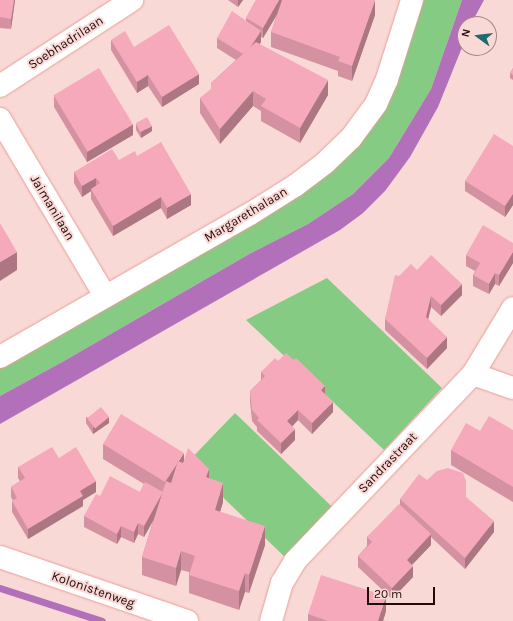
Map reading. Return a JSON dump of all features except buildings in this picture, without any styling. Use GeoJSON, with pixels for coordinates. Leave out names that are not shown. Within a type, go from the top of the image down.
{"type":"FeatureCollection","features":[{"type":"Feature","properties":{"kind":"street","name":"Soebhadrilaan"},"geometry":{"type":"LineString","coordinates":[[0,86],[132,0]]}},
{"type":"Feature","properties":{"kind":"street","name":"Margarethalaan"},"geometry":{"type":"LineString","coordinates":[[0,357],[250,214],[296,185],[325,163],[351,138],[376,104],[387,79],[412,0]]}},
{"type":"Feature","properties":{"kind":"street","name":"Jaimanilaan"},"geometry":{"type":"LineString","coordinates":[[0,119],[105,296]]}},
{"type":"Feature","properties":{"kind":"street","name":"Sandrastraat"},"geometry":{"type":"LineString","coordinates":[[271,621],[282,583],[295,561],[473,374],[513,308]]}},
{"type":"Feature","properties":{"kind":"street"},"geometry":{"type":"LineString","coordinates":[[473,374],[513,388]]}},
{"type":"Feature","properties":{"kind":"street","name":"Kolonistenweg"},"geometry":{"type":"LineString","coordinates":[[0,557],[187,621]]}},
{"type":"Feature","properties":{"kind":"green space"},"geometry":{"type":"Polygon","coordinates":[[[418,0],[462,0],[431,89],[389,158],[353,194],[308,224],[251,253],[64,361],[0,396],[0,367],[335,166],[418,0]]]}},
{"type":"Feature","properties":{"kind":"green space"},"geometry":{"type":"Polygon","coordinates":[[[327,278],[442,388],[384,450],[246,320],[327,278]]]}},
{"type":"Feature","properties":{"kind":"green space"},"geometry":{"type":"Polygon","coordinates":[[[235,413],[334,508],[286,558],[187,463],[235,413]]]}},
{"type":"Feature","properties":{"kind":"shaded area"},"geometry":{"type":"Polygon","coordinates":[[[462,0],[484,0],[475,16],[457,16],[457,56],[459,56],[438,107],[410,157],[385,191],[363,213],[340,230],[0,424],[0,396],[64,361],[251,253],[308,224],[353,194],[389,158],[431,89],[462,0]]]}},
{"type":"Feature","properties":{"kind":"waterway"},"geometry":{"type":"LineString","coordinates":[[0,588],[102,621]]}}]}
